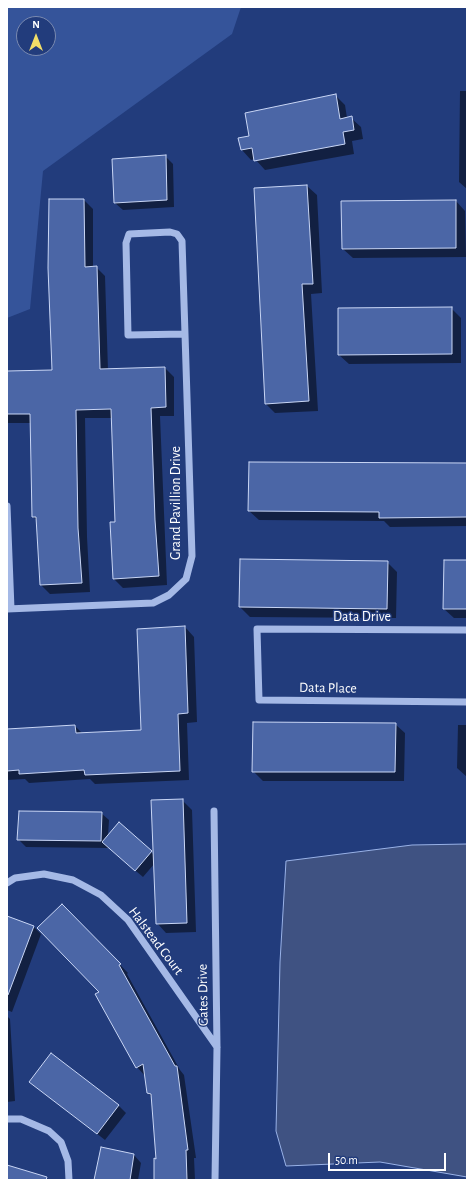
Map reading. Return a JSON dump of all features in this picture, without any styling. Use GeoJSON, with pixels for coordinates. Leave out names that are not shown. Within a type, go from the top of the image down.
{"type":"FeatureCollection","features":[{"type":"Feature","properties":{"kind":"street","name":"Grand Pavillion Drive"},"geometry":{"type":"LineString","coordinates":[[9,609],[153,603],[169,595],[186,579],[192,556],[185,334],[182,241],[177,234],[170,232],[129,234],[126,243],[128,335],[185,334]]}},
{"type":"Feature","properties":{"kind":"street"},"geometry":{"type":"LineString","coordinates":[[7,506],[9,609]]}},
{"type":"Feature","properties":{"kind":"street","name":"Data Drive"},"geometry":{"type":"LineString","coordinates":[[257,629],[467,630]]}},
{"type":"Feature","properties":{"kind":"street","name":"Data Place"},"geometry":{"type":"LineString","coordinates":[[257,629],[259,700],[467,702]]}},
{"type":"Feature","properties":{"kind":"street","name":"Gates Drive"},"geometry":{"type":"LineString","coordinates":[[214,811],[217,1048],[216,1180]]}},
{"type":"Feature","properties":{"kind":"street","name":"Halstead Court"},"geometry":{"type":"LineString","coordinates":[[7,883],[15,878],[44,874],[73,880],[101,895],[128,920],[217,1048]]}},
{"type":"Feature","properties":{"kind":"street"},"geometry":{"type":"LineString","coordinates":[[7,1119],[21,1119],[49,1131],[61,1142],[68,1161],[69,1180]]}},
{"type":"Feature","properties":{"kind":"shaded area"},"geometry":{"type":"Polygon","coordinates":[[[7,7],[241,7],[232,34],[43,171],[30,309],[7,318],[7,7]]]}},
{"type":"Feature","properties":{"kind":"shaded area"},"geometry":{"type":"Polygon","coordinates":[[[467,844],[467,1177],[380,1162],[286,1166],[276,1131],[280,962],[286,861],[412,845],[467,844]]]}},
{"type":"Feature","properties":{"kind":"building"},"geometry":{"type":"Polygon","coordinates":[[[336,94],[340,119],[352,116],[354,130],[343,132],[345,144],[254,161],[252,148],[241,150],[238,138],[249,136],[245,113],[336,94]]]}},
{"type":"Feature","properties":{"kind":"building"},"geometry":{"type":"Polygon","coordinates":[[[166,155],[167,200],[114,203],[112,159],[166,155]]]}},
{"type":"Feature","properties":{"kind":"building"},"geometry":{"type":"Polygon","coordinates":[[[307,185],[313,284],[302,284],[309,401],[265,404],[254,188],[307,185]]]}},
{"type":"Feature","properties":{"kind":"building"},"geometry":{"type":"Polygon","coordinates":[[[49,199],[84,199],[85,267],[97,266],[100,369],[165,367],[166,407],[151,408],[155,520],[159,576],[113,579],[110,522],[115,522],[111,409],[76,410],[78,528],[82,583],[40,585],[36,517],[32,517],[30,414],[7,414],[7,371],[52,370],[48,268],[49,199]]]}},
{"type":"Feature","properties":{"kind":"building"},"geometry":{"type":"Polygon","coordinates":[[[456,200],[456,248],[342,249],[341,201],[456,200]]]}},
{"type":"Feature","properties":{"kind":"building"},"geometry":{"type":"Polygon","coordinates":[[[452,307],[452,354],[338,355],[338,308],[452,307]]]}},
{"type":"Feature","properties":{"kind":"building"},"geometry":{"type":"Polygon","coordinates":[[[249,462],[467,463],[467,517],[379,518],[379,512],[248,511],[249,462]]]}},
{"type":"Feature","properties":{"kind":"building"},"geometry":{"type":"Polygon","coordinates":[[[240,559],[388,561],[387,609],[239,607],[240,559]]]}},
{"type":"Feature","properties":{"kind":"building"},"geometry":{"type":"Polygon","coordinates":[[[444,560],[467,560],[467,609],[443,609],[444,560]]]}},
{"type":"Feature","properties":{"kind":"building"},"geometry":{"type":"Polygon","coordinates":[[[185,626],[188,713],[178,714],[180,771],[85,775],[84,770],[19,774],[19,770],[7,771],[7,729],[75,725],[76,733],[141,730],[137,629],[185,626]]]}},
{"type":"Feature","properties":{"kind":"building"},"geometry":{"type":"Polygon","coordinates":[[[253,722],[396,723],[395,772],[252,772],[253,722]]]}},
{"type":"Feature","properties":{"kind":"building"},"geometry":{"type":"Polygon","coordinates":[[[183,799],[187,923],[156,924],[151,800],[183,799]]]}},
{"type":"Feature","properties":{"kind":"building"},"geometry":{"type":"Polygon","coordinates":[[[19,811],[102,812],[101,841],[17,840],[19,811]]]}},
{"type":"Feature","properties":{"kind":"building"},"geometry":{"type":"Polygon","coordinates":[[[119,822],[152,851],[135,871],[102,842],[119,822]]]}},
{"type":"Feature","properties":{"kind":"building"},"geometry":{"type":"Polygon","coordinates":[[[62,904],[121,964],[119,965],[175,1066],[177,1066],[188,1150],[186,1150],[187,1180],[154,1180],[154,1158],[156,1159],[151,1094],[147,1093],[143,1064],[136,1068],[95,994],[99,992],[37,928],[62,904]]]}},
{"type":"Feature","properties":{"kind":"building"},"geometry":{"type":"Polygon","coordinates":[[[7,916],[34,926],[8,995],[7,995],[7,916]]]}},
{"type":"Feature","properties":{"kind":"building"},"geometry":{"type":"Polygon","coordinates":[[[51,1053],[119,1105],[97,1134],[29,1082],[51,1053]]]}},
{"type":"Feature","properties":{"kind":"building"},"geometry":{"type":"Polygon","coordinates":[[[101,1147],[134,1154],[130,1180],[94,1180],[101,1147]]]}},
{"type":"Feature","properties":{"kind":"building"},"geometry":{"type":"Polygon","coordinates":[[[7,1165],[47,1177],[46,1180],[7,1180],[7,1165]]]}}]}
